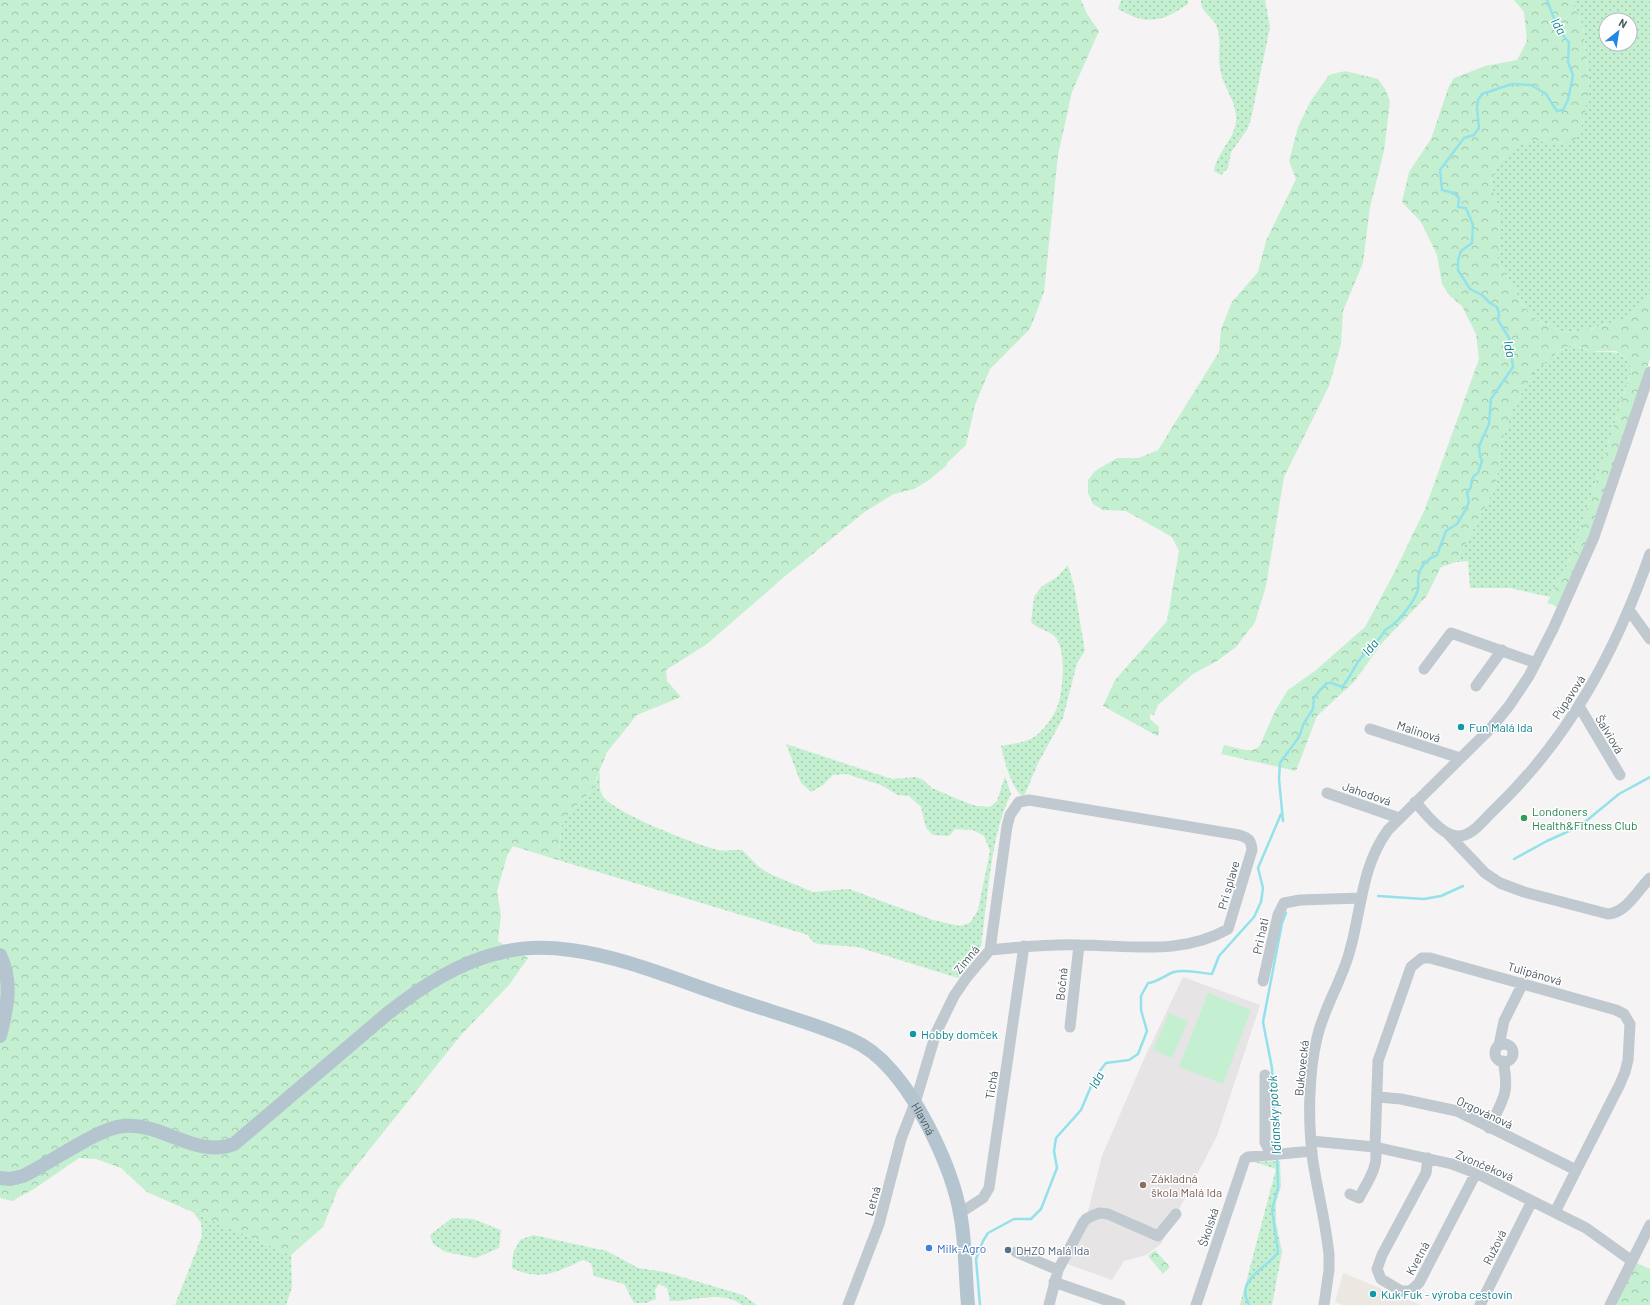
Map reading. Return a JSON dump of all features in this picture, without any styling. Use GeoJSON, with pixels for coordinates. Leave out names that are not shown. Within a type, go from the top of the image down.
{"type":"FeatureCollection","features":[{"type":"Feature","properties":{"kind":"main road","name":"Hlavná"},"geometry":{"type":"LineString","coordinates":[[0,1178],[10,1179],[23,1176],[102,1133],[123,1126],[150,1128],[200,1147],[220,1149],[234,1144],[405,999],[456,967],[504,952],[545,948],[571,950],[608,958],[849,1038],[878,1057],[892,1071],[915,1103],[944,1161],[960,1213],[968,1305]]}},
{"type":"Feature","properties":{"kind":"main road"},"geometry":{"type":"LineString","coordinates":[[0,955],[6,970],[8,986],[8,1005],[0,1036]]}},
{"type":"Feature","properties":{"kind":"street","name":"Bukovecká"},"geometry":{"type":"LineString","coordinates":[[1324,1305],[1329,1270],[1329,1255],[1311,1146],[1311,1072],[1316,1038],[1323,1017],[1346,964],[1370,862],[1382,838],[1396,821],[1491,728],[1509,706],[1536,663],[1594,537],[1650,372]]}},
{"type":"Feature","properties":{"kind":"street","name":"Púpavová"},"geometry":{"type":"LineString","coordinates":[[1446,833],[1460,836],[1472,831],[1528,774],[1553,743],[1579,706],[1606,659],[1629,610],[1650,554]]}},
{"type":"Feature","properties":{"kind":"street"},"geometry":{"type":"LineString","coordinates":[[1629,610],[1650,639]]}},
{"type":"Feature","properties":{"kind":"street"},"geometry":{"type":"LineString","coordinates":[[1424,670],[1451,633],[1536,663]]}},
{"type":"Feature","properties":{"kind":"street"},"geometry":{"type":"LineString","coordinates":[[1476,686],[1502,650]]}},
{"type":"Feature","properties":{"kind":"street","name":"Šalviová"},"geometry":{"type":"LineString","coordinates":[[1579,706],[1620,775]]}},
{"type":"Feature","properties":{"kind":"street","name":"Malinová"},"geometry":{"type":"LineString","coordinates":[[1370,729],[1460,758]]}},
{"type":"Feature","properties":{"kind":"street","name":"Jahodová"},"geometry":{"type":"LineString","coordinates":[[1327,793],[1396,821]]}},
{"type":"Feature","properties":{"kind":"street","name":"Pri splave"},"geometry":{"type":"LineString","coordinates":[[990,950],[1024,946],[1079,944],[1176,947],[1198,943],[1228,929],[1252,850],[1251,841],[1239,835],[1029,800],[1019,802]]}},
{"type":"Feature","properties":{"kind":"street","name":"Zimná"},"geometry":{"type":"LineString","coordinates":[[915,1103],[929,1054],[942,1020],[967,977],[990,950],[1007,826],[1010,815],[1019,802]]}},
{"type":"Feature","properties":{"kind":"street"},"geometry":{"type":"LineString","coordinates":[[1415,802],[1472,860],[1489,875],[1524,892],[1608,914],[1615,913],[1622,908],[1650,878]]}},
{"type":"Feature","properties":{"kind":"street","name":"Pri hati"},"geometry":{"type":"LineString","coordinates":[[1263,981],[1278,915],[1284,903],[1300,900],[1361,898]]}},
{"type":"Feature","properties":{"kind":"street","name":"Bočná"},"geometry":{"type":"LineString","coordinates":[[1070,1027],[1079,944]]}},
{"type":"Feature","properties":{"kind":"street","name":"Tichá"},"geometry":{"type":"LineString","coordinates":[[960,1213],[983,1198],[989,1188],[1024,946]]}},
{"type":"Feature","properties":{"kind":"street","name":"Tulipánová"},"geometry":{"type":"LineString","coordinates":[[1375,1147],[1378,1097],[1377,1071],[1379,1054],[1407,976],[1411,967],[1418,960],[1430,958],[1523,983],[1621,1012],[1627,1017],[1630,1024],[1628,1060],[1620,1084],[1555,1212]]}},
{"type":"Feature","properties":{"kind":"street"},"geometry":{"type":"LineString","coordinates":[[1516,1069],[1512,1066],[1512,1050],[1509,1046],[1504,1044],[1499,1046],[1504,1021],[1523,983]]}},
{"type":"Feature","properties":{"kind":"street"},"geometry":{"type":"LineString","coordinates":[[1489,1128],[1506,1092],[1506,1076],[1512,1057]]}},
{"type":"Feature","properties":{"kind":"street"},"geometry":{"type":"LineString","coordinates":[[1265,1075],[1265,1142],[1276,1155]]}},
{"type":"Feature","properties":{"kind":"street","name":"Orgovánová"},"geometry":{"type":"LineString","coordinates":[[1378,1097],[1401,1099],[1457,1111],[1576,1170]]}},
{"type":"Feature","properties":{"kind":"street","name":"Letná"},"geometry":{"type":"LineString","coordinates":[[848,1305],[879,1224],[901,1139],[915,1103]]}},
{"type":"Feature","properties":{"kind":"street","name":"Zvončeková"},"geometry":{"type":"LineString","coordinates":[[1311,1146],[1375,1147],[1452,1164],[1476,1173],[1586,1228],[1632,1261]]}},
{"type":"Feature","properties":{"kind":"street","name":"Školská"},"geometry":{"type":"LineString","coordinates":[[1196,1305],[1244,1161],[1248,1157],[1276,1155],[1311,1146]]}},
{"type":"Feature","properties":{"kind":"street"},"geometry":{"type":"LineString","coordinates":[[1350,1194],[1359,1198],[1377,1162],[1375,1147]]}},
{"type":"Feature","properties":{"kind":"street","name":"Kvetná"},"geometry":{"type":"LineString","coordinates":[[1428,1158],[1426,1172],[1377,1268],[1381,1279],[1401,1291],[1410,1291],[1419,1283],[1476,1173]]}},
{"type":"Feature","properties":{"kind":"street","name":"Ružová"},"geometry":{"type":"LineString","coordinates":[[1480,1305],[1532,1201]]}},
{"type":"Feature","properties":{"kind":"street"},"geometry":{"type":"LineString","coordinates":[[1049,1305],[1058,1270],[1086,1219],[1100,1213],[1108,1214],[1158,1236],[1176,1214]]}},
{"type":"Feature","properties":{"kind":"street"},"geometry":{"type":"LineString","coordinates":[[1610,1305],[1650,1225]]}},
{"type":"Feature","properties":{"kind":"street"},"geometry":{"type":"LineString","coordinates":[[1016,1252],[1058,1270]]}},
{"type":"Feature","properties":{"kind":"street"},"geometry":{"type":"LineString","coordinates":[[1054,1282],[1120,1305]]}},
{"type":"Feature","properties":{"kind":"shaded area"},"geometry":{"type":"Polygon","coordinates":[[[1183,977],[1260,1005],[1217,1136],[1161,1244],[1146,1255],[1124,1261],[1112,1280],[1062,1262],[1086,1219],[1102,1156],[1144,1059],[1183,977]]]}},
{"type":"Feature","properties":{"kind":"shaded area"},"geometry":{"type":"Polygon","coordinates":[[[1343,1273],[1421,1305],[1343,1305],[1335,1302],[1343,1273]]]}},
{"type":"Feature","properties":{"kind":"green space"},"geometry":{"type":"Polygon","coordinates":[[[0,0],[1081,0],[1087,14],[1099,31],[1072,92],[1058,155],[1044,292],[1030,329],[990,369],[975,405],[966,445],[947,463],[947,465],[929,480],[914,489],[894,494],[866,511],[784,577],[707,644],[666,670],[667,681],[681,697],[637,715],[607,752],[592,790],[562,821],[558,860],[513,846],[507,856],[497,891],[501,916],[498,941],[528,958],[509,985],[461,1035],[338,1189],[323,1227],[291,1255],[147,1192],[121,1168],[96,1159],[79,1158],[34,1189],[12,1201],[0,1198],[0,0]]]}},
{"type":"Feature","properties":{"kind":"green space"},"geometry":{"type":"Polygon","coordinates":[[[1121,0],[1188,0],[1188,4],[1170,15],[1154,20],[1146,20],[1118,9],[1121,0]]]}},
{"type":"Feature","properties":{"kind":"green space"},"geometry":{"type":"Polygon","coordinates":[[[1201,0],[1265,0],[1270,27],[1251,119],[1247,130],[1231,152],[1228,168],[1221,175],[1214,171],[1219,157],[1234,130],[1236,115],[1233,102],[1221,74],[1219,62],[1219,35],[1215,23],[1202,7],[1201,0]]]}},
{"type":"Feature","properties":{"kind":"green space"},"geometry":{"type":"Polygon","coordinates":[[[1514,0],[1571,0],[1583,25],[1589,87],[1584,120],[1577,138],[1569,142],[1555,143],[1532,140],[1512,149],[1497,165],[1490,185],[1499,206],[1498,261],[1525,308],[1536,319],[1566,333],[1590,329],[1627,318],[1641,307],[1650,290],[1650,359],[1593,528],[1559,607],[1547,603],[1573,554],[1632,369],[1624,357],[1616,351],[1591,351],[1573,345],[1566,347],[1555,354],[1534,372],[1512,410],[1501,444],[1496,486],[1456,562],[1441,567],[1426,597],[1382,643],[1354,682],[1317,716],[1296,771],[1221,754],[1224,745],[1245,750],[1252,750],[1259,747],[1276,709],[1288,690],[1316,670],[1365,627],[1393,575],[1425,509],[1479,359],[1476,334],[1462,306],[1450,296],[1442,284],[1437,255],[1421,222],[1402,202],[1409,172],[1431,139],[1449,86],[1454,78],[1485,66],[1517,60],[1527,41],[1524,12],[1514,0]]]}},
{"type":"Feature","properties":{"kind":"green space"},"geometry":{"type":"Polygon","coordinates":[[[1571,0],[1650,0],[1650,290],[1641,307],[1627,318],[1590,329],[1566,333],[1536,319],[1525,308],[1498,261],[1499,207],[1490,185],[1497,165],[1512,149],[1532,140],[1555,143],[1569,142],[1589,87],[1583,25],[1571,0]]]}},
{"type":"Feature","properties":{"kind":"green space"},"geometry":{"type":"Polygon","coordinates":[[[1345,71],[1378,79],[1385,89],[1390,101],[1384,151],[1370,207],[1363,263],[1343,311],[1341,344],[1329,386],[1284,477],[1266,586],[1255,622],[1236,647],[1217,661],[1193,674],[1158,705],[1154,715],[1150,714],[1150,719],[1159,727],[1159,734],[1157,736],[1103,706],[1115,680],[1167,621],[1179,551],[1172,537],[1126,511],[1103,510],[1093,504],[1088,493],[1088,480],[1095,471],[1117,458],[1139,458],[1158,450],[1219,352],[1221,329],[1232,302],[1258,272],[1266,241],[1296,179],[1289,161],[1298,127],[1310,102],[1329,75],[1345,71]]]}},
{"type":"Feature","properties":{"kind":"green space"},"geometry":{"type":"Polygon","coordinates":[[[1573,345],[1589,351],[1615,352],[1623,357],[1632,369],[1573,554],[1550,597],[1510,588],[1470,588],[1468,561],[1456,562],[1496,486],[1501,444],[1512,410],[1534,372],[1555,354],[1573,345]]]}},
{"type":"Feature","properties":{"kind":"green space"},"geometry":{"type":"Polygon","coordinates":[[[1068,565],[1074,586],[1085,651],[1077,663],[1063,718],[1038,763],[1023,796],[1015,788],[1006,765],[1001,746],[1025,741],[1037,735],[1050,720],[1058,703],[1063,674],[1062,653],[1056,638],[1053,635],[1037,627],[1031,622],[1034,597],[1041,587],[1057,577],[1068,565]]]}},
{"type":"Feature","properties":{"kind":"green space"},"geometry":{"type":"Polygon","coordinates":[[[786,744],[892,779],[915,777],[922,779],[932,788],[976,806],[990,807],[997,801],[1005,776],[1011,794],[998,829],[994,848],[981,946],[975,958],[958,978],[858,947],[818,944],[812,941],[808,935],[558,860],[562,821],[592,790],[600,772],[601,793],[607,800],[635,818],[673,835],[721,851],[742,850],[759,867],[770,874],[813,892],[849,889],[933,920],[960,926],[970,923],[978,910],[990,851],[984,836],[973,830],[955,829],[949,836],[933,835],[926,828],[921,807],[909,796],[898,795],[881,785],[846,774],[833,775],[823,785],[811,792],[801,783],[786,744]]]}},
{"type":"Feature","properties":{"kind":"green space"},"geometry":{"type":"Polygon","coordinates":[[[1208,993],[1251,1010],[1223,1084],[1179,1067],[1208,993]]]}},
{"type":"Feature","properties":{"kind":"green space"},"geometry":{"type":"Polygon","coordinates":[[[1169,1013],[1188,1021],[1172,1058],[1153,1050],[1169,1013]]]}},
{"type":"Feature","properties":{"kind":"green space"},"geometry":{"type":"Polygon","coordinates":[[[1280,1161],[1281,1187],[1276,1202],[1276,1223],[1282,1252],[1272,1305],[1240,1305],[1276,1169],[1254,1162],[1280,1161]]]}},
{"type":"Feature","properties":{"kind":"green space"},"geometry":{"type":"Polygon","coordinates":[[[193,1212],[291,1255],[292,1287],[286,1305],[175,1305],[202,1236],[201,1223],[193,1212]]]}},
{"type":"Feature","properties":{"kind":"green space"},"geometry":{"type":"Polygon","coordinates":[[[452,1218],[473,1219],[501,1230],[499,1248],[476,1258],[446,1252],[433,1244],[430,1235],[452,1218]]]}},
{"type":"Feature","properties":{"kind":"green space"},"geometry":{"type":"Polygon","coordinates":[[[533,1235],[607,1251],[638,1268],[665,1272],[743,1295],[757,1305],[742,1305],[734,1300],[717,1297],[670,1301],[667,1288],[659,1284],[655,1290],[656,1299],[646,1303],[634,1303],[624,1284],[594,1276],[591,1263],[583,1260],[548,1274],[540,1275],[523,1272],[512,1268],[513,1253],[520,1240],[533,1235]]]}},
{"type":"Feature","properties":{"kind":"green space"},"geometry":{"type":"Polygon","coordinates":[[[1155,1250],[1170,1267],[1163,1274],[1148,1256],[1155,1250]]]}},
{"type":"Feature","properties":{"kind":"green space"},"geometry":{"type":"Polygon","coordinates":[[[1632,1261],[1650,1269],[1650,1305],[1610,1305],[1632,1261]]]}},
{"type":"Feature","properties":{"kind":"waterway","name":"Ida"},"geometry":{"type":"LineString","coordinates":[[1283,821],[1279,779],[1280,763],[1299,737],[1304,723],[1313,709],[1314,698],[1320,690],[1327,683],[1332,683],[1342,687],[1361,658],[1379,639],[1385,630],[1395,623],[1404,613],[1416,595],[1418,590],[1418,576],[1423,565],[1437,555],[1446,531],[1457,524],[1469,502],[1467,493],[1471,487],[1472,478],[1478,473],[1482,461],[1479,446],[1489,424],[1491,399],[1513,367],[1509,338],[1498,320],[1499,313],[1497,307],[1490,303],[1482,295],[1470,289],[1458,270],[1458,260],[1461,251],[1472,243],[1473,225],[1466,208],[1458,207],[1459,198],[1454,193],[1442,190],[1440,170],[1464,138],[1474,135],[1479,128],[1477,108],[1478,100],[1482,94],[1512,84],[1531,85],[1546,94],[1557,111],[1563,110],[1568,100],[1573,75],[1568,62],[1569,42],[1559,31],[1547,0]]}},
{"type":"Feature","properties":{"kind":"waterway","name":"Idiansky potok"},"geometry":{"type":"LineString","coordinates":[[1514,859],[1547,841],[1580,826],[1619,794],[1650,777]]}},
{"type":"Feature","properties":{"kind":"waterway","name":"Ida"},"geometry":{"type":"LineString","coordinates":[[980,1305],[976,1259],[983,1241],[988,1233],[1014,1219],[1031,1219],[1041,1209],[1057,1168],[1054,1151],[1056,1138],[1081,1110],[1095,1077],[1106,1063],[1129,1060],[1138,1054],[1147,1031],[1141,1010],[1141,996],[1148,983],[1179,971],[1212,974],[1219,956],[1254,917],[1261,902],[1263,888],[1258,868],[1281,814]]}},
{"type":"Feature","properties":{"kind":"waterway","name":"Idiansky potok"},"geometry":{"type":"LineString","coordinates":[[1378,896],[1424,899],[1441,896],[1463,886]]}},
{"type":"Feature","properties":{"kind":"waterway","name":"Idiansky potok"},"geometry":{"type":"LineString","coordinates":[[1276,1152],[1272,1068],[1263,1022],[1282,923],[1286,913]]}},
{"type":"Feature","properties":{"kind":"waterway","name":"Idiansky potok"},"geometry":{"type":"LineString","coordinates":[[1249,1305],[1245,1296],[1246,1286],[1254,1275],[1278,1252],[1272,1210],[1278,1187],[1277,1157]]}},
{"type":"Feature","properties":{"kind":"place","name":"Fun Malá Ida"},"geometry":{"type":"Point","coordinates":[1461,727]}},
{"type":"Feature","properties":{"kind":"place","name":"Londoners Health&Fitness Club"},"geometry":{"type":"Point","coordinates":[1524,818]}},
{"type":"Feature","properties":{"kind":"place","name":"Hobby domček"},"geometry":{"type":"Point","coordinates":[913,1034]}},
{"type":"Feature","properties":{"kind":"place","name":"Základná škola Malá Ida"},"geometry":{"type":"Point","coordinates":[1143,1185]}},
{"type":"Feature","properties":{"kind":"place","name":"Milk-Agro"},"geometry":{"type":"Point","coordinates":[929,1248]}},
{"type":"Feature","properties":{"kind":"place","name":"DHZO Malá Ida"},"geometry":{"type":"Point","coordinates":[1008,1250]}},
{"type":"Feature","properties":{"kind":"place","name":"Kuk Fuk - výroba cestovín"},"geometry":{"type":"Point","coordinates":[1373,1294]}}]}
